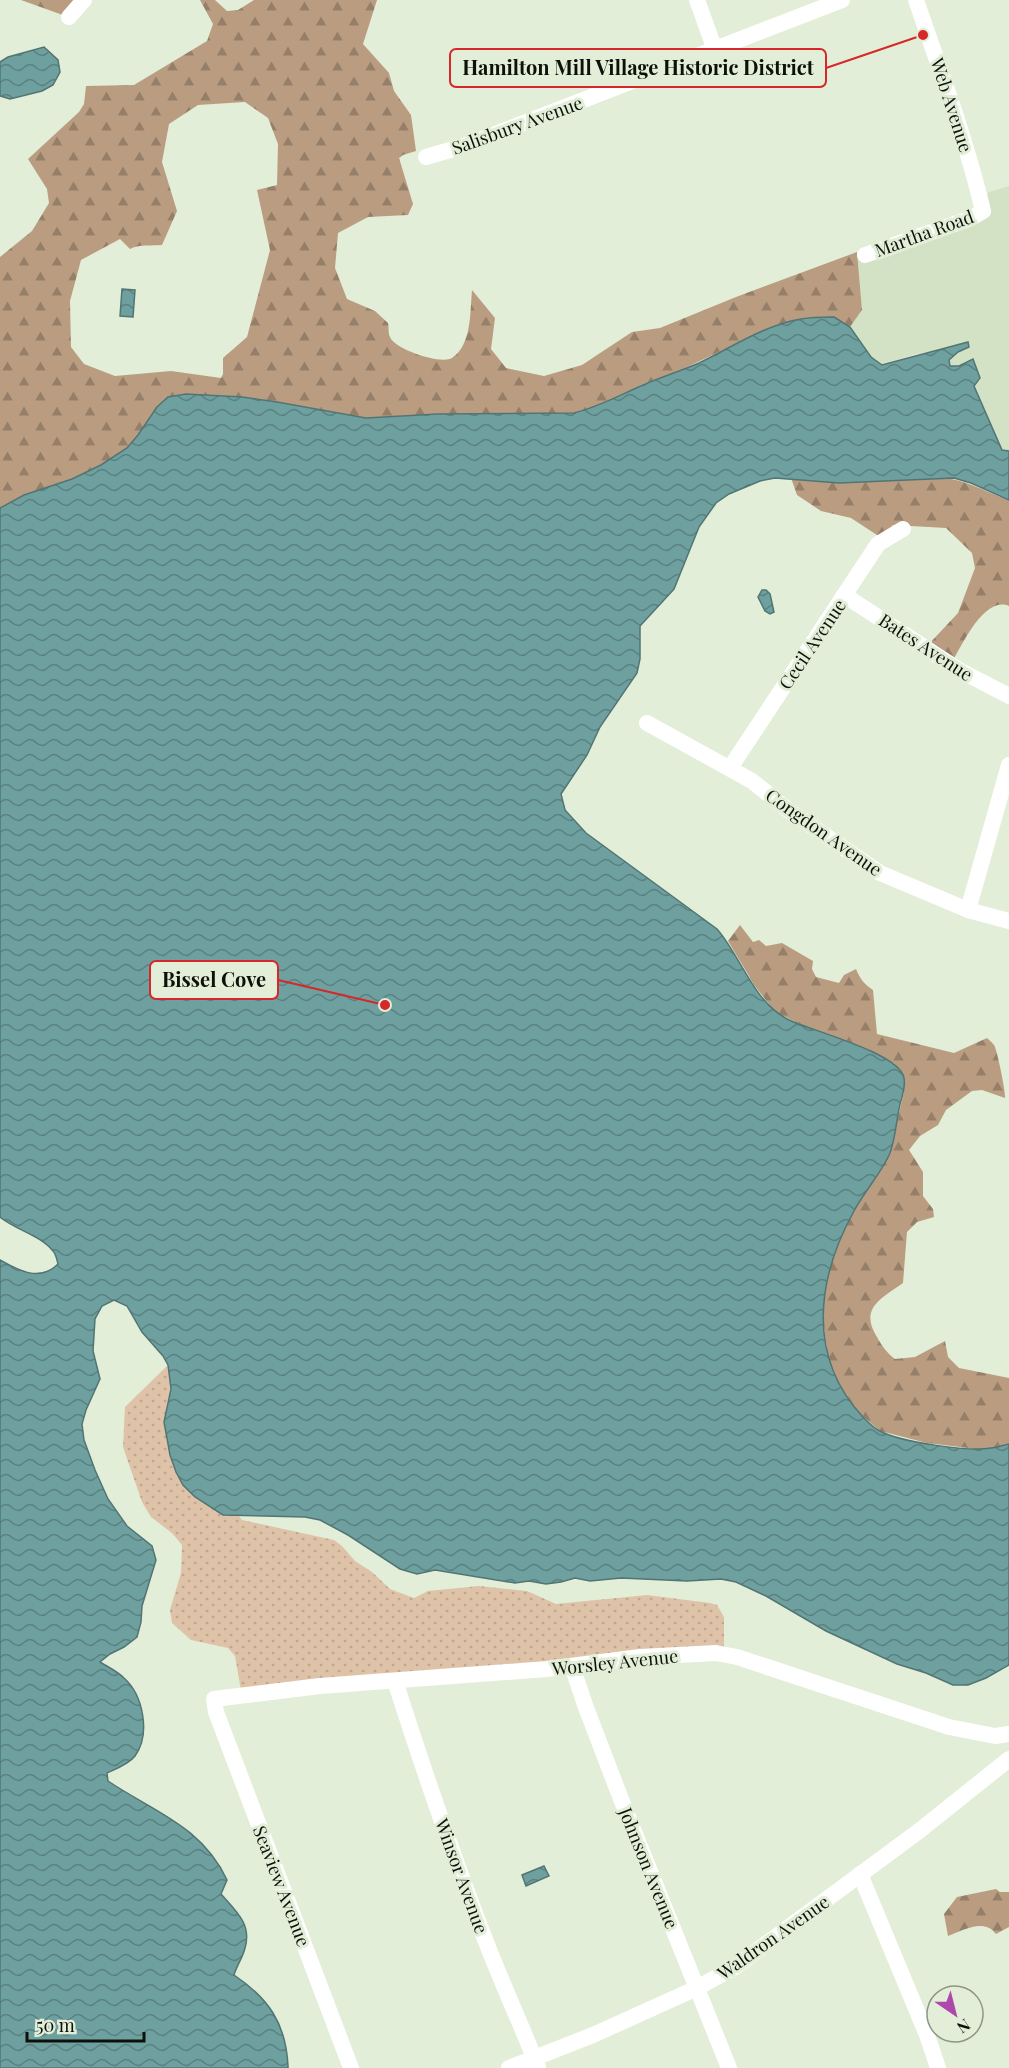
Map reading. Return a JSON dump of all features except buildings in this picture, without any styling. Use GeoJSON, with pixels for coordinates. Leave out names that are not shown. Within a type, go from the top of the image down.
{"type":"FeatureCollection","features":[{"type":"Feature","properties":{"kind":"street"},"geometry":{"type":"LineString","coordinates":[[69,17],[84,0]]}},
{"type":"Feature","properties":{"kind":"street"},"geometry":{"type":"LineString","coordinates":[[697,0],[715,50]]}},
{"type":"Feature","properties":{"kind":"street","name":"Salisbury Avenue"},"geometry":{"type":"LineString","coordinates":[[426,158],[478,141],[842,0]]}},
{"type":"Feature","properties":{"kind":"street","name":"Web Avenue"},"geometry":{"type":"LineString","coordinates":[[916,0],[961,132],[983,211]]}},
{"type":"Feature","properties":{"kind":"street","name":"Martha Road"},"geometry":{"type":"LineString","coordinates":[[865,255],[969,219],[983,211]]}},
{"type":"Feature","properties":{"kind":"street","name":"Cecil Avenue"},"geometry":{"type":"LineString","coordinates":[[730,768],[878,544],[903,529]]}},
{"type":"Feature","properties":{"kind":"street","name":"Bates Avenue"},"geometry":{"type":"LineString","coordinates":[[844,595],[959,670],[1009,696]]}},
{"type":"Feature","properties":{"kind":"street","name":"Congdon Avenue"},"geometry":{"type":"LineString","coordinates":[[647,723],[752,781],[788,810],[880,873],[968,910],[1009,921]]}},
{"type":"Feature","properties":{"kind":"street"},"geometry":{"type":"LineString","coordinates":[[968,910],[1009,765]]}},
{"type":"Feature","properties":{"kind":"street","name":"Worsley Avenue"},"geometry":{"type":"LineString","coordinates":[[215,1703],[214,1699],[320,1686],[572,1666],[640,1657],[716,1653],[737,1657],[949,1727],[995,1736],[1009,1734]]}},
{"type":"Feature","properties":{"kind":"street","name":"Johnson Avenue"},"geometry":{"type":"LineString","coordinates":[[572,1666],[589,1716],[729,2068]]}},
{"type":"Feature","properties":{"kind":"street","name":"Winsor Avenue"},"geometry":{"type":"LineString","coordinates":[[395,1681],[459,1872],[492,1959],[537,2063]]}},
{"type":"Feature","properties":{"kind":"street","name":"Seaview Avenue"},"geometry":{"type":"LineString","coordinates":[[215,1703],[216,1712],[351,2068]]}},
{"type":"Feature","properties":{"kind":"street","name":"Waldron Avenue"},"geometry":{"type":"LineString","coordinates":[[509,2068],[537,2063],[697,1988],[735,1967],[919,1831],[1009,1759]]}},
{"type":"Feature","properties":{"kind":"street"},"geometry":{"type":"LineString","coordinates":[[860,1874],[927,2035],[938,2068]]}},
{"type":"Feature","properties":{"kind":"shaded area"},"geometry":{"type":"Polygon","coordinates":[[[1009,186],[1009,451],[1002,450],[973,385],[980,378],[973,360],[950,367],[949,360],[958,352],[969,347],[968,342],[947,349],[916,354],[882,365],[871,357],[850,327],[862,310],[857,252],[966,212],[989,192],[1009,186]]]}},
{"type":"Feature","properties":{"kind":"shaded area"},"geometry":{"type":"Polygon","coordinates":[[[168,1365],[171,1389],[167,1405],[166,1438],[170,1456],[176,1472],[223,1515],[238,1515],[242,1520],[334,1540],[355,1561],[372,1572],[390,1589],[414,1598],[428,1591],[479,1586],[527,1591],[556,1604],[647,1595],[710,1603],[717,1605],[724,1617],[724,1648],[242,1696],[235,1656],[228,1648],[191,1640],[172,1623],[170,1610],[181,1573],[182,1545],[172,1533],[151,1517],[142,1502],[123,1447],[125,1407],[168,1365]]]}},
{"type":"Feature","properties":{"kind":"green space"},"geometry":{"type":"Polygon","coordinates":[[[21,0],[88,0],[71,18],[21,0]]]}},
{"type":"Feature","properties":{"kind":"green space"},"geometry":{"type":"Polygon","coordinates":[[[200,0],[215,0],[227,11],[238,10],[254,0],[377,0],[363,44],[389,73],[394,91],[411,115],[416,151],[399,158],[413,204],[408,215],[368,217],[338,233],[335,268],[347,299],[375,311],[388,323],[389,335],[393,342],[408,351],[429,358],[446,360],[459,352],[469,327],[472,290],[495,318],[491,349],[506,368],[544,376],[582,365],[632,332],[660,328],[857,252],[862,310],[850,327],[834,317],[802,319],[786,323],[752,336],[681,370],[643,384],[609,402],[574,413],[438,414],[366,418],[242,397],[186,394],[168,397],[157,407],[127,448],[101,465],[72,479],[24,495],[0,508],[0,257],[32,231],[49,203],[47,189],[28,159],[79,112],[84,104],[86,86],[134,85],[207,41],[213,24],[200,0]],[[245,102],[198,105],[169,124],[162,162],[177,211],[162,245],[130,249],[120,239],[81,260],[70,301],[71,347],[84,364],[115,376],[171,371],[221,378],[223,358],[247,337],[270,250],[257,190],[277,185],[278,144],[268,118],[245,102]]]}},
{"type":"Feature","properties":{"kind":"green space"},"geometry":{"type":"Polygon","coordinates":[[[935,477],[965,483],[1009,500],[1009,606],[1000,605],[991,608],[982,615],[967,635],[951,664],[928,645],[958,613],[975,568],[972,553],[946,528],[893,525],[884,538],[880,537],[851,518],[821,511],[797,495],[791,478],[839,483],[935,477]]]}},
{"type":"Feature","properties":{"kind":"green space"},"geometry":{"type":"Polygon","coordinates":[[[740,925],[753,942],[759,940],[766,946],[782,943],[813,961],[812,969],[816,977],[839,983],[844,975],[856,969],[863,981],[873,990],[877,1034],[954,1053],[987,1038],[994,1045],[1005,1098],[982,1090],[972,1091],[946,1110],[938,1125],[920,1136],[909,1150],[923,1172],[923,1196],[933,1209],[934,1217],[917,1222],[907,1232],[903,1283],[880,1299],[870,1319],[881,1343],[895,1359],[915,1357],[945,1341],[948,1357],[959,1368],[1009,1378],[1009,1444],[976,1449],[927,1443],[880,1431],[858,1412],[840,1387],[828,1357],[823,1320],[823,1301],[829,1267],[851,1216],[889,1155],[904,1092],[895,1064],[879,1055],[806,1027],[775,1012],[755,986],[728,941],[740,925]]]}},
{"type":"Feature","properties":{"kind":"green space"},"geometry":{"type":"Polygon","coordinates":[[[996,1889],[1000,1892],[1009,1892],[1009,1927],[996,1934],[991,1929],[980,1926],[948,1936],[944,1914],[957,1897],[996,1889]]]}},
{"type":"Feature","properties":{"kind":"water"},"geometry":{"type":"Polygon","coordinates":[[[44,47],[58,60],[60,72],[53,85],[42,91],[10,99],[0,96],[0,62],[8,57],[44,47]]]}},
{"type":"Feature","properties":{"kind":"water"},"geometry":{"type":"Polygon","coordinates":[[[122,289],[135,290],[133,317],[120,316],[122,289]]]}},
{"type":"Feature","properties":{"kind":"water"},"geometry":{"type":"Polygon","coordinates":[[[834,317],[850,327],[871,357],[882,365],[968,342],[969,347],[958,352],[949,360],[950,366],[959,366],[973,359],[980,378],[974,386],[1002,450],[1009,451],[1009,500],[954,478],[839,483],[775,478],[760,481],[729,494],[716,503],[699,527],[674,589],[640,626],[640,659],[637,673],[600,727],[587,755],[561,794],[565,810],[586,833],[717,929],[757,991],[777,1012],[789,1020],[854,1044],[888,1060],[899,1069],[904,1078],[904,1090],[890,1153],[854,1211],[841,1237],[832,1263],[823,1316],[825,1343],[832,1368],[845,1393],[863,1417],[877,1430],[903,1439],[951,1447],[981,1449],[1009,1444],[1009,1665],[968,1685],[953,1685],[897,1664],[826,1631],[766,1596],[736,1582],[721,1579],[687,1581],[621,1578],[590,1581],[575,1578],[546,1584],[529,1581],[515,1583],[435,1570],[417,1574],[400,1569],[348,1535],[320,1520],[305,1517],[223,1515],[195,1497],[183,1485],[176,1472],[170,1455],[164,1422],[171,1389],[168,1365],[142,1332],[127,1306],[114,1300],[102,1306],[95,1319],[93,1351],[100,1379],[82,1424],[84,1440],[108,1499],[127,1526],[152,1546],[156,1560],[142,1606],[137,1637],[100,1662],[118,1673],[131,1685],[140,1704],[144,1726],[140,1747],[135,1756],[126,1764],[107,1773],[108,1781],[190,1833],[217,1862],[227,1880],[221,1894],[241,1918],[246,1932],[244,1951],[234,1975],[256,1993],[273,2013],[284,2037],[288,2068],[0,2068],[0,1260],[22,1271],[37,1274],[44,1273],[58,1264],[55,1254],[48,1245],[0,1217],[0,508],[24,495],[72,479],[101,465],[127,448],[157,407],[168,397],[186,394],[242,397],[366,418],[438,414],[574,413],[699,363],[775,326],[805,318],[834,317]]]}},
{"type":"Feature","properties":{"kind":"water"},"geometry":{"type":"Polygon","coordinates":[[[762,590],[770,594],[774,612],[770,614],[765,611],[758,597],[762,590]]]}},
{"type":"Feature","properties":{"kind":"water"},"geometry":{"type":"Polygon","coordinates":[[[544,1866],[549,1876],[526,1886],[522,1875],[544,1866]]]}},
{"type":"Feature","properties":{"kind":"place","name":"Hamilton Mill Village Historic District"},"geometry":{"type":"Point","coordinates":[923,35]}},
{"type":"Feature","properties":{"kind":"place","name":"Bissel Cove"},"geometry":{"type":"Point","coordinates":[385,1005]}}]}
